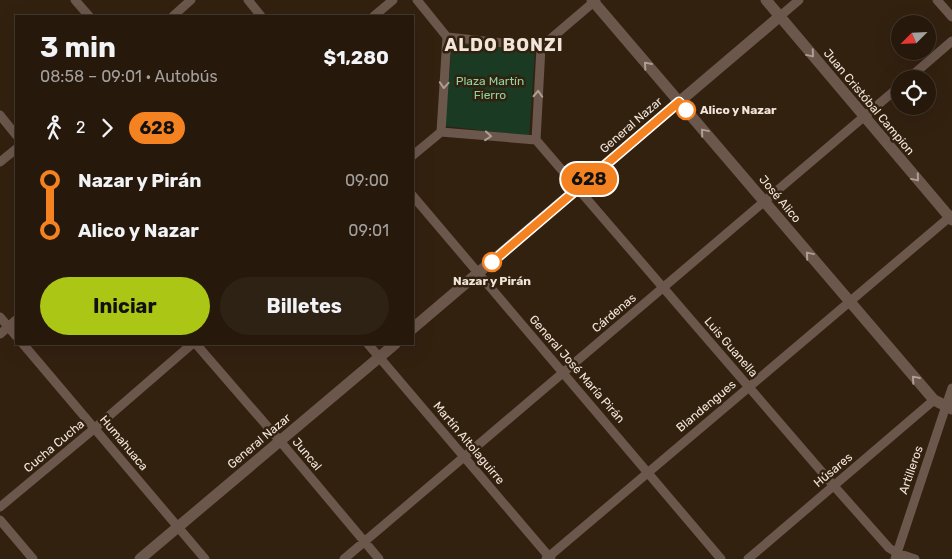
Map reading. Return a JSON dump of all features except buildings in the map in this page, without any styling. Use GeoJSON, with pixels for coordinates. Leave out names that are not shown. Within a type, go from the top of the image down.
{"type":"FeatureCollection","features":[{"type":"Feature","properties":{"kind":"street"},"geometry":{"type":"LineString","coordinates":[[75,0],[88,15]]}},
{"type":"Feature","properties":{"kind":"street"},"geometry":{"type":"LineString","coordinates":[[173,15],[192,0]]}},
{"type":"Feature","properties":{"kind":"street"},"geometry":{"type":"LineString","coordinates":[[248,0],[261,15]]}},
{"type":"Feature","properties":{"kind":"street"},"geometry":{"type":"LineString","coordinates":[[375,15],[393,0]]}},
{"type":"Feature","properties":{"kind":"street"},"geometry":{"type":"LineString","coordinates":[[417,0],[448,37],[541,47]]}},
{"type":"Feature","properties":{"kind":"street","name":"Juan Cristóbal Campion"},"geometry":{"type":"LineString","coordinates":[[766,0],[951,218]]}},
{"type":"Feature","properties":{"kind":"street","name":"General Nazar"},"geometry":{"type":"LineString","coordinates":[[414,327],[799,0]]}},
{"type":"Feature","properties":{"kind":"street"},"geometry":{"type":"LineString","coordinates":[[938,0],[952,17]]}},
{"type":"Feature","properties":{"kind":"street"},"geometry":{"type":"LineString","coordinates":[[414,154],[441,132],[536,140],[541,47],[594,1]]}},
{"type":"Feature","properties":{"kind":"street","name":"José Alico"},"geometry":{"type":"LineString","coordinates":[[594,1],[848,302],[934,400],[949,408]]}},
{"type":"Feature","properties":{"kind":"street"},"geometry":{"type":"LineString","coordinates":[[441,132],[448,37]]}},
{"type":"Feature","properties":{"kind":"street"},"geometry":{"type":"LineString","coordinates":[[918,70],[952,41]]}},
{"type":"Feature","properties":{"kind":"street","name":"Cárdenas"},"geometry":{"type":"LineString","coordinates":[[344,559],[891,94]]}},
{"type":"Feature","properties":{"kind":"street"},"geometry":{"type":"LineString","coordinates":[[0,115],[15,133]]}},
{"type":"Feature","properties":{"kind":"street","name":"Luis Guanella"},"geometry":{"type":"LineString","coordinates":[[536,140],[896,556],[915,559]]}},
{"type":"Feature","properties":{"kind":"street"},"geometry":{"type":"LineString","coordinates":[[0,162],[15,150]]}},
{"type":"Feature","properties":{"kind":"street","name":"General José María Pirán"},"geometry":{"type":"LineString","coordinates":[[414,197],[721,559]]}},
{"type":"Feature","properties":{"kind":"street","name":"Blandengues"},"geometry":{"type":"LineString","coordinates":[[549,558],[848,302],[951,218]]}},
{"type":"Feature","properties":{"kind":"street"},"geometry":{"type":"LineString","coordinates":[[0,316],[15,335]]}},
{"type":"Feature","properties":{"kind":"street"},"geometry":{"type":"LineString","coordinates":[[0,334],[15,321]]}},
{"type":"Feature","properties":{"kind":"street","name":"Humahuaca"},"geometry":{"type":"LineString","coordinates":[[24,345],[205,559]]}},
{"type":"Feature","properties":{"kind":"street","name":"Cucha Cucha"},"geometry":{"type":"LineString","coordinates":[[0,508],[193,345]]}},
{"type":"Feature","properties":{"kind":"street","name":"Juncal"},"geometry":{"type":"LineString","coordinates":[[195,345],[280,441],[379,559]]}},
{"type":"Feature","properties":{"kind":"street","name":"Martín Altolaguirre"},"geometry":{"type":"LineString","coordinates":[[369,345],[549,558]]}},
{"type":"Feature","properties":{"kind":"street","name":"General Nazar"},"geometry":{"type":"LineString","coordinates":[[140,559],[394,345]]}},
{"type":"Feature","properties":{"kind":"street","name":"Artilleros"},"geometry":{"type":"LineString","coordinates":[[896,556],[949,408],[952,388]]}},
{"type":"Feature","properties":{"kind":"street","name":"Húsares"},"geometry":{"type":"LineString","coordinates":[[748,559],[934,400]]}},
{"type":"Feature","properties":{"kind":"street"},"geometry":{"type":"LineString","coordinates":[[0,520],[33,559]]}},
{"type":"Feature","properties":{"kind":"green space","name":"Plaza Martín Fierro"},"geometry":{"type":"Polygon","coordinates":[[[452,42],[535,51],[529,136],[445,126],[452,42]]]}},
{"type":"Feature","properties":{"kind":"bus line","name":"628"},"geometry":{"type":"LineString","coordinates":[[492,262],[679,102],[686,110]]}},
{"type":"Feature","properties":{"kind":"place","name":"Alico y Nazar"},"geometry":{"type":"Point","coordinates":[686,110]}},
{"type":"Feature","properties":{"kind":"place","name":"Nazar y Pirán"},"geometry":{"type":"Point","coordinates":[492,262]}},
{"type":"Feature","properties":{"kind":"district","name":"ALDO BONZI"},"geometry":{"type":"Point","coordinates":[504,45]}}]}
